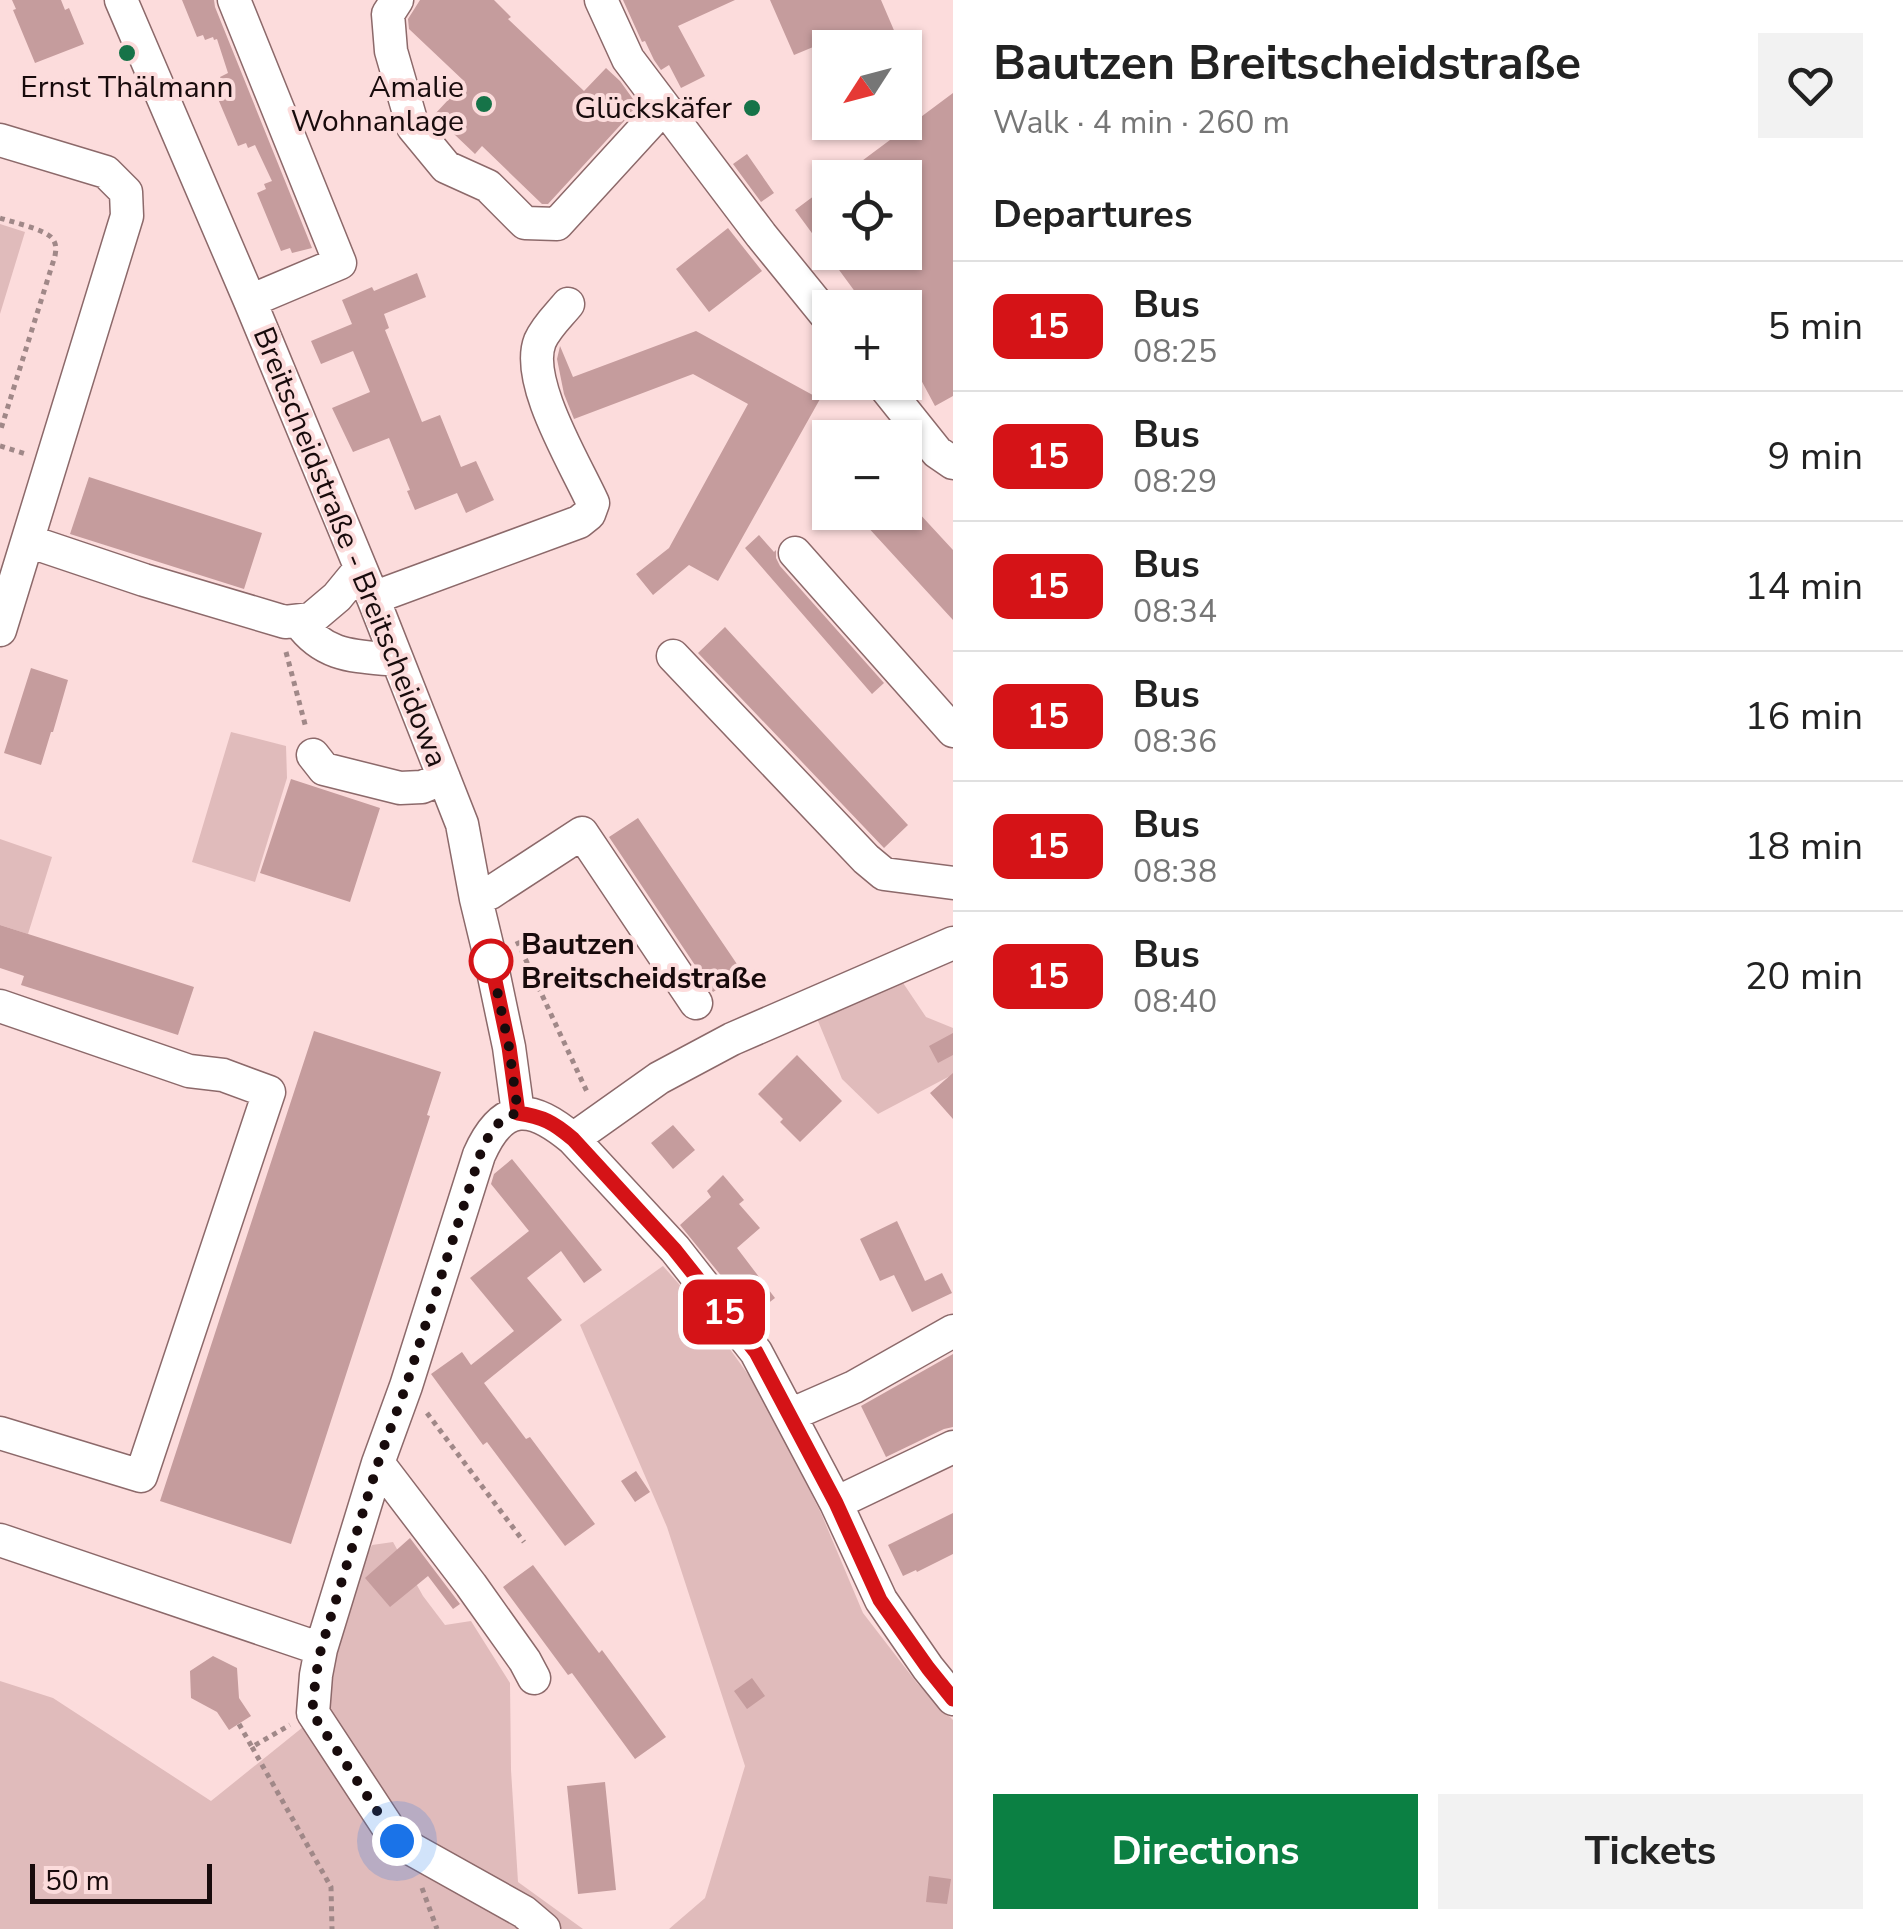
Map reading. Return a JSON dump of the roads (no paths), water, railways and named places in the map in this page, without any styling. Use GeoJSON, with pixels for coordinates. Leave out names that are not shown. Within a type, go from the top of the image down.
{"type":"FeatureCollection","features":[{"type":"Feature","properties":{"kind":"street","name":"Breitscheidstraße - Breitscheidowa"},"geometry":{"type":"LineString","coordinates":[[121,0],[250,301],[462,824],[485,895],[490,957],[518,1113]]}},
{"type":"Feature","properties":{"kind":"street"},"geometry":{"type":"LineString","coordinates":[[234,0],[340,263],[250,301]]}},
{"type":"Feature","properties":{"kind":"street"},"geometry":{"type":"LineString","coordinates":[[397,0],[388,14],[391,51],[413,126],[446,167],[488,186],[525,223],[557,224],[664,107]]}},
{"type":"Feature","properties":{"kind":"street"},"geometry":{"type":"LineString","coordinates":[[601,0],[628,59],[812,298]]}},
{"type":"Feature","properties":{"kind":"street"},"geometry":{"type":"LineString","coordinates":[[0,140],[106,172],[126,192],[127,216],[0,630]]}},
{"type":"Feature","properties":{"kind":"street"},"geometry":{"type":"LineString","coordinates":[[28,541],[144,580],[288,621],[311,619],[367,584],[529,540],[579,522],[589,514],[593,503],[552,420],[537,370],[539,342],[568,304]]}},
{"type":"Feature","properties":{"kind":"street"},"geometry":{"type":"LineString","coordinates":[[895,400],[937,452],[953,463]]}},
{"type":"Feature","properties":{"kind":"street"},"geometry":{"type":"LineString","coordinates":[[794,553],[953,731]]}},
{"type":"Feature","properties":{"kind":"street"},"geometry":{"type":"LineString","coordinates":[[288,621],[321,646],[355,656],[397,660]]}},
{"type":"Feature","properties":{"kind":"street"},"geometry":{"type":"LineString","coordinates":[[673,656],[884,874],[953,883]]}},
{"type":"Feature","properties":{"kind":"street"},"geometry":{"type":"LineString","coordinates":[[313,755],[324,769],[400,788],[422,787],[444,778]]}},
{"type":"Feature","properties":{"kind":"street"},"geometry":{"type":"LineString","coordinates":[[485,895],[582,833],[696,1003]]}},
{"type":"Feature","properties":{"kind":"street"},"geometry":{"type":"LineString","coordinates":[[573,1139],[658,1078],[732,1040],[953,943]]}},
{"type":"Feature","properties":{"kind":"street"},"geometry":{"type":"LineString","coordinates":[[0,1006],[189,1071],[224,1076],[269,1092],[141,1476],[0,1433]]}},
{"type":"Feature","properties":{"kind":"street"},"geometry":{"type":"LineString","coordinates":[[544,1929],[524,1912],[397,1841],[312,1713],[321,1649],[378,1463],[480,1155],[488,1135],[508,1115],[542,1118],[573,1139],[674,1249],[756,1352],[836,1503],[880,1600],[953,1699]]}},
{"type":"Feature","properties":{"kind":"street"},"geometry":{"type":"LineString","coordinates":[[790,1415],[854,1387],[953,1331]]}},
{"type":"Feature","properties":{"kind":"street"},"geometry":{"type":"LineString","coordinates":[[836,1503],[953,1447]]}},
{"type":"Feature","properties":{"kind":"street"},"geometry":{"type":"LineString","coordinates":[[378,1463],[471,1584],[534,1678]]}},
{"type":"Feature","properties":{"kind":"street"},"geometry":{"type":"LineString","coordinates":[[0,1540],[321,1649]]}},
{"type":"Feature","properties":{"kind":"place","name":"Ernst Thälmann"},"geometry":{"type":"Point","coordinates":[127,53]}},
{"type":"Feature","properties":{"kind":"place","name":"Amalie Wohnanlage"},"geometry":{"type":"Point","coordinates":[484,104]}},
{"type":"Feature","properties":{"kind":"place","name":"Glückskäfer"},"geometry":{"type":"Point","coordinates":[752,108]}},
{"type":"Feature","properties":{"kind":"place","name":"Bautzen Breitscheidstraße"},"geometry":{"type":"Point","coordinates":[491,961]}}]}
